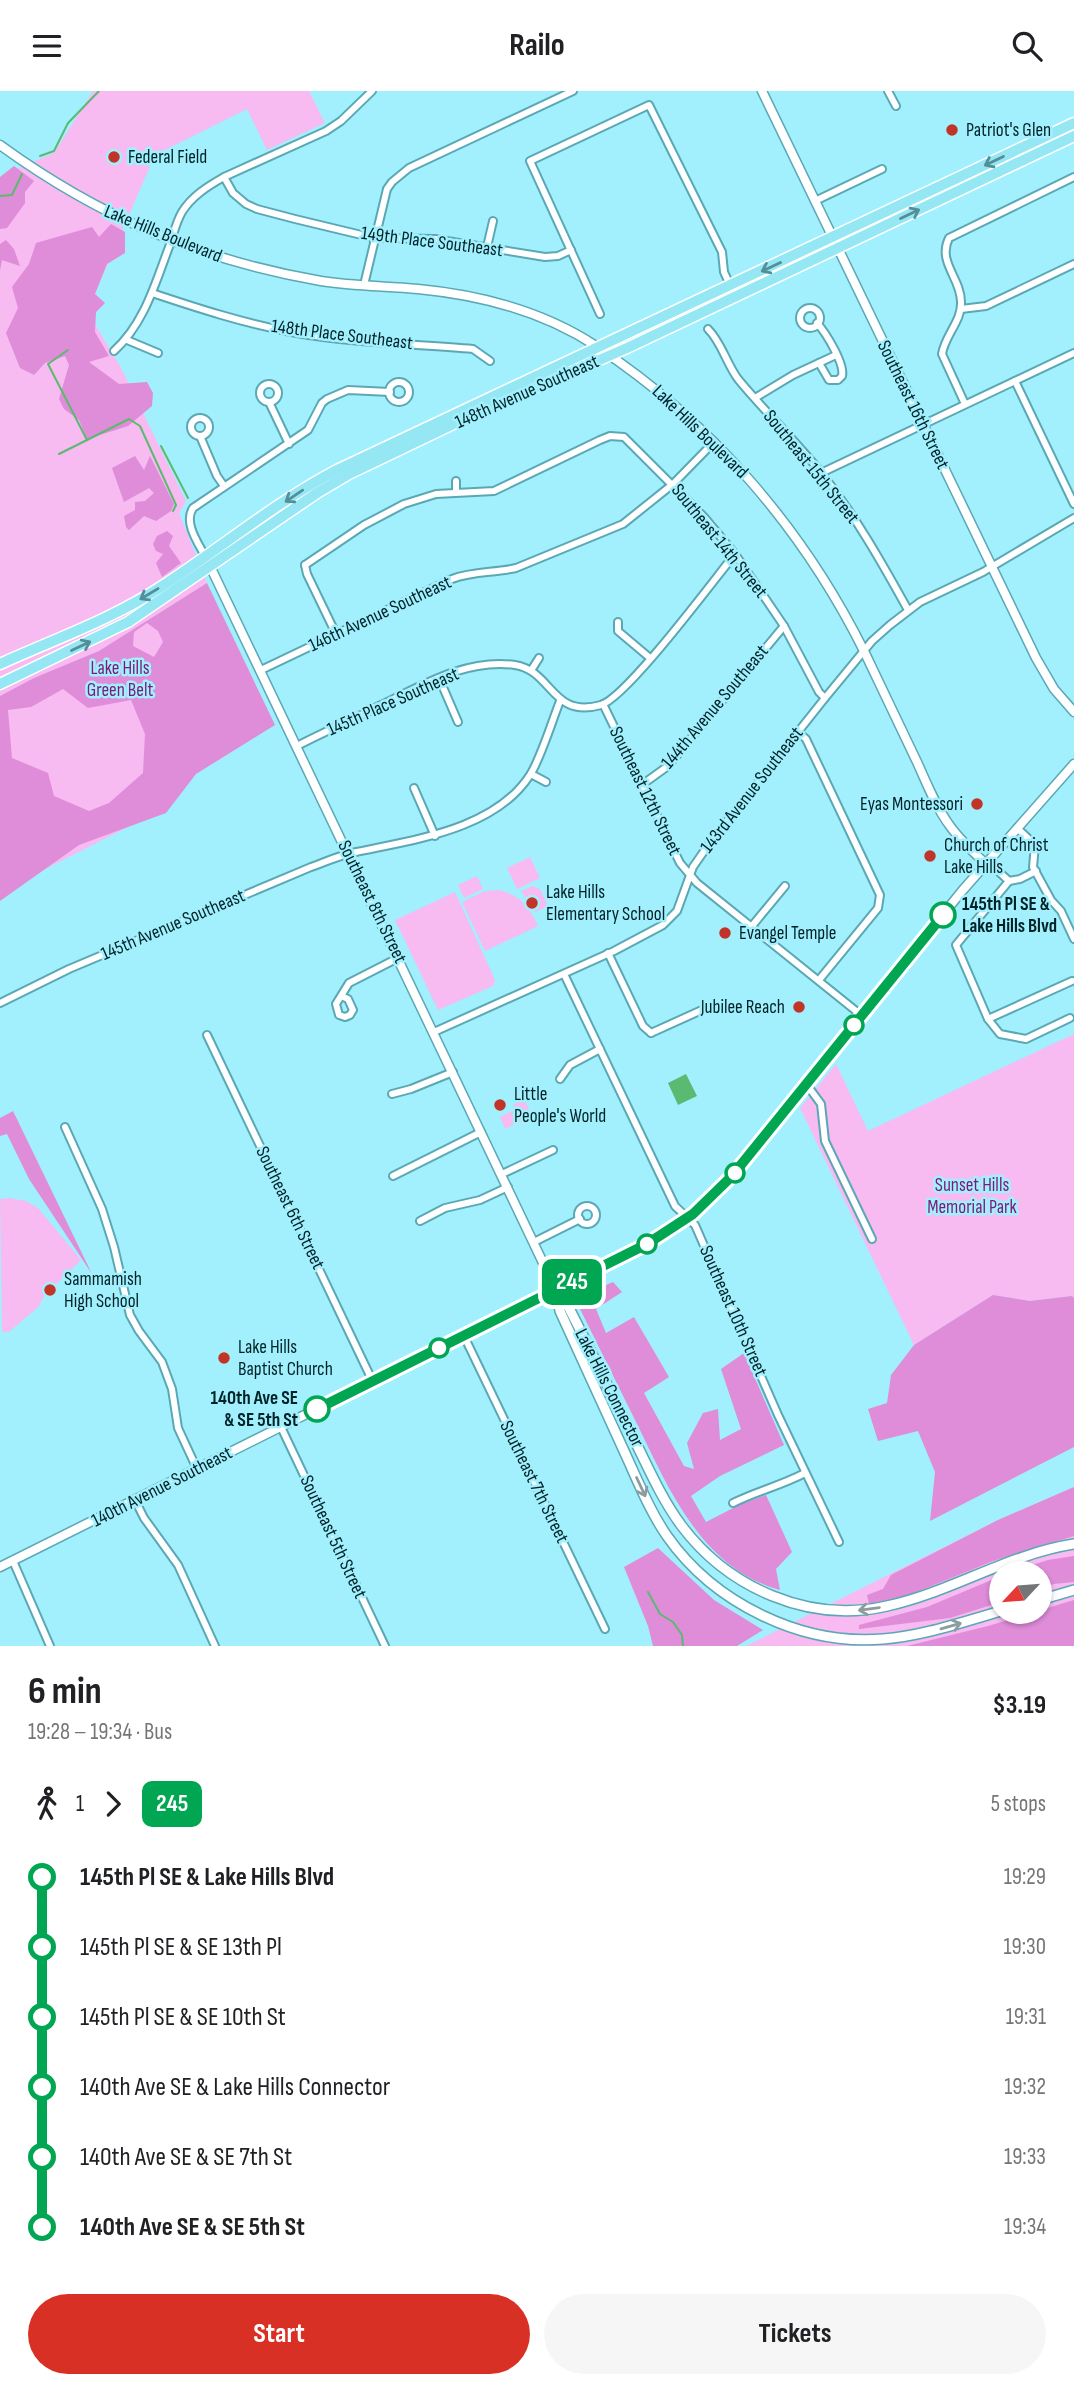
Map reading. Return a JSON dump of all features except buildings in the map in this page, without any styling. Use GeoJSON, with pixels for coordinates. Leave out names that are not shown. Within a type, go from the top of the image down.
{"type":"FeatureCollection","features":[{"type":"Feature","properties":{"kind":"main road","name":"148th Avenue Southeast"},"geometry":{"type":"LineString","coordinates":[[0,684],[128,622],[322,478],[1074,123]]}},
{"type":"Feature","properties":{"kind":"main road","name":"148th Avenue Southeast"},"geometry":{"type":"LineString","coordinates":[[0,663],[122,610],[208,561],[349,474],[610,356],[1074,136]]}},
{"type":"Feature","properties":{"kind":"main road"},"geometry":{"type":"LineString","coordinates":[[610,356],[624,342],[668,321],[678,311]]}},
{"type":"Feature","properties":{"kind":"main road"},"geometry":{"type":"LineString","coordinates":[[582,367],[597,347]]}},
{"type":"Feature","properties":{"kind":"main road"},"geometry":{"type":"LineString","coordinates":[[19,675],[13,670],[13,661],[25,652]]}},
{"type":"Feature","properties":{"kind":"main road","name":"Lake Hills Connector"},"geometry":{"type":"LineString","coordinates":[[556,1290],[569,1308],[672,1512],[696,1544],[750,1587],[783,1600],[818,1609],[870,1609],[913,1599],[1013,1561],[1074,1544]]}},
{"type":"Feature","properties":{"kind":"main road","name":"Lake Hills Connector"},"geometry":{"type":"LineString","coordinates":[[556,1290],[560,1311],[659,1522],[692,1567],[726,1594],[758,1613],[788,1626],[833,1638],[856,1640],[880,1640],[918,1634],[989,1614]]}},
{"type":"Feature","properties":{"kind":"main road"},"geometry":{"type":"LineString","coordinates":[[1052,1596],[1074,1590]]}},
{"type":"Feature","properties":{"kind":"street"},"geometry":{"type":"LineString","coordinates":[[114,351],[133,333],[152,293],[179,218],[189,203],[223,177],[326,131],[341,121],[372,91]]}},
{"type":"Feature","properties":{"kind":"street"},"geometry":{"type":"LineString","coordinates":[[364,285],[384,196],[392,182],[409,169],[573,91]]}},
{"type":"Feature","properties":{"kind":"street","name":"Southeast 16th Street"},"geometry":{"type":"LineString","coordinates":[[762,91],[1045,675],[1074,712]]}},
{"type":"Feature","properties":{"kind":"street"},"geometry":{"type":"LineString","coordinates":[[888,91],[896,106]]}},
{"type":"Feature","properties":{"kind":"street"},"geometry":{"type":"LineString","coordinates":[[600,314],[530,161],[649,105],[722,252],[724,272],[731,286]]}},
{"type":"Feature","properties":{"kind":"street","name":"Lake Hills Boulevard"},"geometry":{"type":"LineString","coordinates":[[0,145],[98,208],[171,240],[228,260],[288,275],[485,299],[564,327],[610,356],[669,399],[714,442],[759,491],[806,551],[835,597],[864,652],[941,811],[960,838],[987,863]]}},
{"type":"Feature","properties":{"kind":"street"},"geometry":{"type":"LineString","coordinates":[[815,201],[882,169]]}},
{"type":"Feature","properties":{"kind":"street","name":"149th Place Southeast"},"geometry":{"type":"LineString","coordinates":[[223,177],[238,198],[257,209],[374,238],[435,239],[545,257],[558,256],[571,250]]}},
{"type":"Feature","properties":{"kind":"street"},"geometry":{"type":"LineString","coordinates":[[965,404],[942,354],[947,334],[958,319],[961,309],[959,287],[945,256],[946,242],[956,233],[1074,177]]}},
{"type":"Feature","properties":{"kind":"street"},"geometry":{"type":"LineString","coordinates":[[487,247],[493,221]]}},
{"type":"Feature","properties":{"kind":"street"},"geometry":{"type":"LineString","coordinates":[[961,309],[986,306],[1074,264]]}},
{"type":"Feature","properties":{"kind":"street","name":"148th Place Southeast"},"geometry":{"type":"LineString","coordinates":[[152,293],[231,318],[292,333],[473,349],[490,361]]}},
{"type":"Feature","properties":{"kind":"street"},"geometry":{"type":"LineString","coordinates":[[817,323],[844,370],[842,376],[832,381],[827,378],[819,363]]}},
{"type":"Feature","properties":{"kind":"street","name":"Southeast 15th Street"},"geometry":{"type":"LineString","coordinates":[[708,329],[716,337],[737,377],[821,473],[871,544],[908,610]]}},
{"type":"Feature","properties":{"kind":"street"},"geometry":{"type":"LineString","coordinates":[[127,340],[158,353]]}},
{"type":"Feature","properties":{"kind":"street"},"geometry":{"type":"LineString","coordinates":[[821,473],[1074,353]]}},
{"type":"Feature","properties":{"kind":"street"},"geometry":{"type":"LineString","coordinates":[[755,397],[836,355]]}},
{"type":"Feature","properties":{"kind":"street"},"geometry":{"type":"LineString","coordinates":[[1014,381],[1074,504]]}},
{"type":"Feature","properties":{"kind":"street"},"geometry":{"type":"LineString","coordinates":[[200,436],[223,486],[308,430],[322,403],[327,399],[348,390],[390,392]]}},
{"type":"Feature","properties":{"kind":"street"},"geometry":{"type":"LineString","coordinates":[[269,402],[289,444]]}},
{"type":"Feature","properties":{"kind":"street","name":"Southeast 14th Street"},"geometry":{"type":"LineString","coordinates":[[456,492],[494,491],[600,440],[618,436],[628,439],[673,484],[735,554],[784,626],[818,692],[825,698]]}},
{"type":"Feature","properties":{"kind":"street","name":"146th Avenue Southeast"},"geometry":{"type":"LineString","coordinates":[[261,670],[463,575],[516,568],[623,524],[673,484],[714,442]]}},
{"type":"Feature","properties":{"kind":"street"},"geometry":{"type":"LineString","coordinates":[[336,633],[303,564],[404,504],[436,494],[456,492],[456,481]]}},
{"type":"Feature","properties":{"kind":"street","name":"Southeast 8th Street"},"geometry":{"type":"LineString","coordinates":[[223,486],[193,508],[189,513],[189,521],[556,1290]]}},
{"type":"Feature","properties":{"kind":"street"},"geometry":{"type":"LineString","coordinates":[[991,567],[1074,518]]}},
{"type":"Feature","properties":{"kind":"street"},"geometry":{"type":"LineString","coordinates":[[539,658],[532,669],[560,701],[576,706],[603,704],[631,682],[735,554]]}},
{"type":"Feature","properties":{"kind":"street","name":"143rd Avenue Southeast"},"geometry":{"type":"LineString","coordinates":[[434,1032],[564,974],[668,921],[681,902],[692,867],[872,641],[920,602],[991,567]]}},
{"type":"Feature","properties":{"kind":"street"},"geometry":{"type":"LineString","coordinates":[[618,622],[618,631],[650,658]]}},
{"type":"Feature","properties":{"kind":"street","name":"144th Avenue Southeast"},"geometry":{"type":"LineString","coordinates":[[642,784],[668,766],[784,626]]}},
{"type":"Feature","properties":{"kind":"street","name":"145th Place Southeast"},"geometry":{"type":"LineString","coordinates":[[297,746],[459,670],[497,664],[532,669]]}},
{"type":"Feature","properties":{"kind":"street"},"geometry":{"type":"LineString","coordinates":[[439,678],[458,722]]}},
{"type":"Feature","properties":{"kind":"street"},"geometry":{"type":"LineString","coordinates":[[546,782],[531,774],[560,701]]}},
{"type":"Feature","properties":{"kind":"street","name":"Southeast 12th Street"},"geometry":{"type":"LineString","coordinates":[[603,704],[680,863],[751,926],[861,1016]]}},
{"type":"Feature","properties":{"kind":"street"},"geometry":{"type":"LineString","coordinates":[[798,732],[806,739],[877,886],[880,902],[820,980]]}},
{"type":"Feature","properties":{"kind":"street"},"geometry":{"type":"LineString","coordinates":[[872,1238],[825,1141],[821,1104],[807,1085],[987,863],[1074,764]]}},
{"type":"Feature","properties":{"kind":"street","name":"145th Avenue Southeast"},"geometry":{"type":"LineString","coordinates":[[0,1003],[69,968],[349,854],[435,836],[500,806],[531,774]]}},
{"type":"Feature","properties":{"kind":"street"},"geometry":{"type":"LineString","coordinates":[[414,789],[435,836]]}},
{"type":"Feature","properties":{"kind":"street"},"geometry":{"type":"LineString","coordinates":[[1017,828],[1035,845],[1033,867],[1051,900],[1061,911],[1074,939]]}},
{"type":"Feature","properties":{"kind":"street"},"geometry":{"type":"LineString","coordinates":[[987,863],[1009,881]]}},
{"type":"Feature","properties":{"kind":"street"},"geometry":{"type":"LineString","coordinates":[[1036,871],[1009,881],[956,945],[988,1019],[1000,1034],[1026,1039],[1070,1018]]}},
{"type":"Feature","properties":{"kind":"street"},"geometry":{"type":"LineString","coordinates":[[751,926],[785,886]]}},
{"type":"Feature","properties":{"kind":"street"},"geometry":{"type":"LineString","coordinates":[[608,953],[651,1037],[704,1009]]}},
{"type":"Feature","properties":{"kind":"street"},"geometry":{"type":"LineString","coordinates":[[341,996],[349,983],[398,958]]}},
{"type":"Feature","properties":{"kind":"street","name":"Southeast 10th Street"},"geometry":{"type":"LineString","coordinates":[[564,974],[675,1206],[695,1224],[805,1473],[839,1542]]}},
{"type":"Feature","properties":{"kind":"street"},"geometry":{"type":"LineString","coordinates":[[988,1019],[1072,981]]}},
{"type":"Feature","properties":{"kind":"street","name":"Southeast 6th Street"},"geometry":{"type":"LineString","coordinates":[[207,1035],[373,1382]]}},
{"type":"Feature","properties":{"kind":"street"},"geometry":{"type":"LineString","coordinates":[[560,1079],[569,1065],[600,1049]]}},
{"type":"Feature","properties":{"kind":"street"},"geometry":{"type":"LineString","coordinates":[[392,1094],[453,1072]]}},
{"type":"Feature","properties":{"kind":"street","name":"140th Avenue Southeast"},"geometry":{"type":"LineString","coordinates":[[0,1567],[650,1243],[687,1218],[732,1176],[807,1085]]}},
{"type":"Feature","properties":{"kind":"street"},"geometry":{"type":"LineString","coordinates":[[65,1127],[102,1209],[130,1315],[162,1362],[172,1389],[177,1428],[197,1469]]}},
{"type":"Feature","properties":{"kind":"street"},"geometry":{"type":"LineString","coordinates":[[393,1176],[481,1132]]}},
{"type":"Feature","properties":{"kind":"street"},"geometry":{"type":"LineString","coordinates":[[502,1174],[552,1150]]}},
{"type":"Feature","properties":{"kind":"street"},"geometry":{"type":"LineString","coordinates":[[421,1221],[445,1208],[480,1200],[508,1187]]}},
{"type":"Feature","properties":{"kind":"street"},"geometry":{"type":"LineString","coordinates":[[534,1242],[580,1219]]}},
{"type":"Feature","properties":{"kind":"street","name":"Southeast 7th Street"},"geometry":{"type":"LineString","coordinates":[[464,1335],[605,1629]]}},
{"type":"Feature","properties":{"kind":"street","name":"Southeast 5th Street"},"geometry":{"type":"LineString","coordinates":[[281,1427],[385,1646]]}},
{"type":"Feature","properties":{"kind":"street"},"geometry":{"type":"LineString","coordinates":[[733,1503],[805,1473]]}},
{"type":"Feature","properties":{"kind":"street"},"geometry":{"type":"LineString","coordinates":[[135,1500],[144,1518],[178,1565],[215,1646]]}},
{"type":"Feature","properties":{"kind":"street"},"geometry":{"type":"LineString","coordinates":[[13,1561],[50,1646]]}},
{"type":"Feature","properties":{"kind":"green space","name":"Lake Hills Green Belt"},"geometry":{"type":"Polygon","coordinates":[[[93,91],[309,91],[325,123],[267,150],[247,109],[155,155],[87,311],[120,366],[186,501],[179,513],[207,583],[196,772],[124,829],[0,892],[0,181],[16,169],[54,153],[93,91]]]}},
{"type":"Feature","properties":{"kind":"green space"},"geometry":{"type":"Polygon","coordinates":[[[14,166],[34,181],[25,192],[25,203],[7,228],[0,229],[0,177],[14,166]]]}},
{"type":"Feature","properties":{"kind":"green space"},"geometry":{"type":"Polygon","coordinates":[[[111,224],[125,232],[125,253],[107,264],[95,294],[105,303],[96,312],[95,332],[109,356],[89,362],[119,384],[147,382],[153,393],[152,406],[128,426],[87,439],[79,420],[64,409],[59,399],[69,365],[65,356],[45,363],[34,375],[20,368],[6,333],[18,308],[12,287],[29,264],[36,243],[92,227],[99,237],[111,224]]]}},
{"type":"Feature","properties":{"kind":"green space"},"geometry":{"type":"Polygon","coordinates":[[[6,240],[14,249],[20,266],[2,260],[0,270],[0,244],[6,240]]]}},
{"type":"Feature","properties":{"kind":"green space"},"geometry":{"type":"Polygon","coordinates":[[[135,456],[144,470],[150,456],[174,504],[171,511],[156,521],[144,516],[129,530],[124,516],[135,510],[135,502],[145,501],[154,493],[149,488],[124,502],[112,468],[135,456]]]}},
{"type":"Feature","properties":{"kind":"green space"},"geometry":{"type":"Polygon","coordinates":[[[167,531],[173,536],[169,546],[181,563],[162,577],[156,563],[163,554],[156,551],[153,544],[157,536],[167,531]]]}},
{"type":"Feature","properties":{"kind":"green space"},"geometry":{"type":"Polygon","coordinates":[[[207,583],[275,725],[196,774],[166,813],[79,845],[0,901],[0,696],[34,678],[99,651],[207,583]],[[147,623],[134,632],[133,646],[154,657],[163,642],[158,631],[147,623]],[[63,689],[31,707],[8,710],[12,758],[48,773],[54,796],[89,811],[109,803],[143,773],[145,734],[131,700],[88,708],[63,689]]]}},
{"type":"Feature","properties":{"kind":"green space"},"geometry":{"type":"Polygon","coordinates":[[[530,857],[540,878],[517,889],[507,868],[530,857]]]}},
{"type":"Feature","properties":{"kind":"green space"},"geometry":{"type":"Polygon","coordinates":[[[477,876],[483,889],[464,898],[458,885],[477,876]]]}},
{"type":"Feature","properties":{"kind":"green space"},"geometry":{"type":"Polygon","coordinates":[[[532,886],[540,889],[548,906],[535,912],[521,891],[532,886]]]}},
{"type":"Feature","properties":{"kind":"green space"},"geometry":{"type":"Polygon","coordinates":[[[498,890],[523,902],[538,926],[485,951],[462,902],[485,891],[498,890]]]}},
{"type":"Feature","properties":{"kind":"green space"},"geometry":{"type":"Polygon","coordinates":[[[455,892],[495,980],[493,986],[438,1010],[395,920],[455,892]]]}},
{"type":"Feature","properties":{"kind":"green space","name":"Sunset Hills Memorial Park"},"geometry":{"type":"Polygon","coordinates":[[[1074,1034],[1074,1298],[1072,1296],[1030,1301],[993,1295],[914,1345],[800,1108],[836,1064],[868,1131],[1074,1034]]]}},
{"type":"Feature","properties":{"kind":"green space"},"geometry":{"type":"Polygon","coordinates":[[[520,1091],[532,1116],[505,1129],[500,1117],[515,1110],[513,1105],[521,1101],[517,1093],[520,1091]]]}},
{"type":"Feature","properties":{"kind":"green space"},"geometry":{"type":"Polygon","coordinates":[[[13,1111],[92,1274],[29,1179],[7,1134],[0,1136],[0,1118],[13,1111]]]}},
{"type":"Feature","properties":{"kind":"green space"},"geometry":{"type":"Polygon","coordinates":[[[0,1199],[26,1201],[38,1208],[81,1260],[44,1296],[39,1306],[9,1332],[2,1332],[0,1199]]]}},
{"type":"Feature","properties":{"kind":"green space"},"geometry":{"type":"Polygon","coordinates":[[[613,1282],[622,1292],[596,1309],[606,1333],[634,1317],[669,1377],[644,1393],[684,1466],[694,1469],[687,1443],[703,1413],[718,1409],[720,1440],[741,1429],[721,1369],[744,1353],[784,1445],[720,1476],[691,1496],[706,1522],[766,1495],[792,1552],[776,1569],[780,1590],[752,1579],[729,1564],[708,1545],[675,1499],[579,1307],[581,1296],[613,1282]]]}},
{"type":"Feature","properties":{"kind":"green space"},"geometry":{"type":"Polygon","coordinates":[[[993,1295],[1030,1301],[1072,1296],[1074,1298],[1074,1447],[930,1521],[935,1472],[918,1431],[878,1441],[868,1409],[887,1403],[891,1375],[914,1345],[993,1295]]]}},
{"type":"Feature","properties":{"kind":"green space"},"geometry":{"type":"Polygon","coordinates":[[[1074,1487],[1074,1646],[746,1646],[998,1520],[1074,1487]]]}},
{"type":"Feature","properties":{"kind":"green space"},"geometry":{"type":"Polygon","coordinates":[[[1074,1487],[1074,1536],[989,1561],[897,1600],[869,1604],[867,1595],[883,1589],[891,1575],[998,1520],[1074,1487]]]}},
{"type":"Feature","properties":{"kind":"green space"},"geometry":{"type":"Polygon","coordinates":[[[658,1548],[714,1600],[763,1630],[737,1646],[653,1646],[648,1626],[624,1567],[658,1548]]]}},
{"type":"Feature","properties":{"kind":"green space"},"geometry":{"type":"Polygon","coordinates":[[[1074,1556],[1074,1582],[1052,1585],[1052,1561],[1045,1561],[1074,1556]]]}},
{"type":"Feature","properties":{"kind":"green space"},"geometry":{"type":"Polygon","coordinates":[[[989,1581],[989,1606],[950,1618],[859,1629],[859,1625],[927,1607],[989,1581]]]}},
{"type":"Feature","properties":{"kind":"green space"},"geometry":{"type":"Polygon","coordinates":[[[1074,1600],[1074,1646],[907,1646],[995,1624],[1052,1624],[1052,1607],[1074,1600]]]}},
{"type":"Feature","properties":{"kind":"shaded area"},"geometry":{"type":"Polygon","coordinates":[[[686,1074],[697,1096],[678,1105],[668,1083],[686,1074]]]}},
{"type":"Feature","properties":{"kind":"waterway"},"geometry":{"type":"LineString","coordinates":[[40,156],[54,151],[68,123],[99,91]]}},
{"type":"Feature","properties":{"kind":"waterway"},"geometry":{"type":"LineString","coordinates":[[0,196],[12,195],[22,174]]}},
{"type":"Feature","properties":{"kind":"waterway"},"geometry":{"type":"LineString","coordinates":[[68,350],[48,364],[87,440]]}},
{"type":"Feature","properties":{"kind":"waterway"},"geometry":{"type":"LineString","coordinates":[[59,454],[129,419],[140,426],[176,505],[173,511]]}},
{"type":"Feature","properties":{"kind":"waterway"},"geometry":{"type":"LineString","coordinates":[[161,446],[188,498]]}},
{"type":"Feature","properties":{"kind":"waterway"},"geometry":{"type":"LineString","coordinates":[[648,1592],[660,1614],[673,1622],[682,1635],[683,1646]]}},
{"type":"Feature","properties":{"kind":"bus line","name":"245"},"geometry":{"type":"LineString","coordinates":[[317,1409],[647,1244],[693,1214],[747,1159],[943,915]]}},
{"type":"Feature","properties":{"kind":"place","name":"Patriot's Glen"},"geometry":{"type":"Point","coordinates":[952,130]}},
{"type":"Feature","properties":{"kind":"place","name":"Federal Field"},"geometry":{"type":"Point","coordinates":[114,157]}},
{"type":"Feature","properties":{"kind":"place","name":"Eyas Montessori"},"geometry":{"type":"Point","coordinates":[977,804]}},
{"type":"Feature","properties":{"kind":"place","name":"Church of Christ Lake Hills"},"geometry":{"type":"Point","coordinates":[930,856]}},
{"type":"Feature","properties":{"kind":"place","name":"Lake Hills Elementary School"},"geometry":{"type":"Point","coordinates":[532,903]}},
{"type":"Feature","properties":{"kind":"place","name":"145th Pl SE & Lake Hills Blvd"},"geometry":{"type":"Point","coordinates":[943,915]}},
{"type":"Feature","properties":{"kind":"place","name":"Evangel Temple"},"geometry":{"type":"Point","coordinates":[725,933]}},
{"type":"Feature","properties":{"kind":"place","name":"Jubilee Reach"},"geometry":{"type":"Point","coordinates":[799,1007]}},
{"type":"Feature","properties":{"kind":"place","name":"Little People's World"},"geometry":{"type":"Point","coordinates":[500,1105]}},
{"type":"Feature","properties":{"kind":"place","name":"Sammamish High School"},"geometry":{"type":"Point","coordinates":[50,1290]}},
{"type":"Feature","properties":{"kind":"place","name":"Lake Hills Baptist Church"},"geometry":{"type":"Point","coordinates":[224,1358]}},
{"type":"Feature","properties":{"kind":"place","name":"140th Ave SE & SE 5th St"},"geometry":{"type":"Point","coordinates":[317,1409]}}]}
